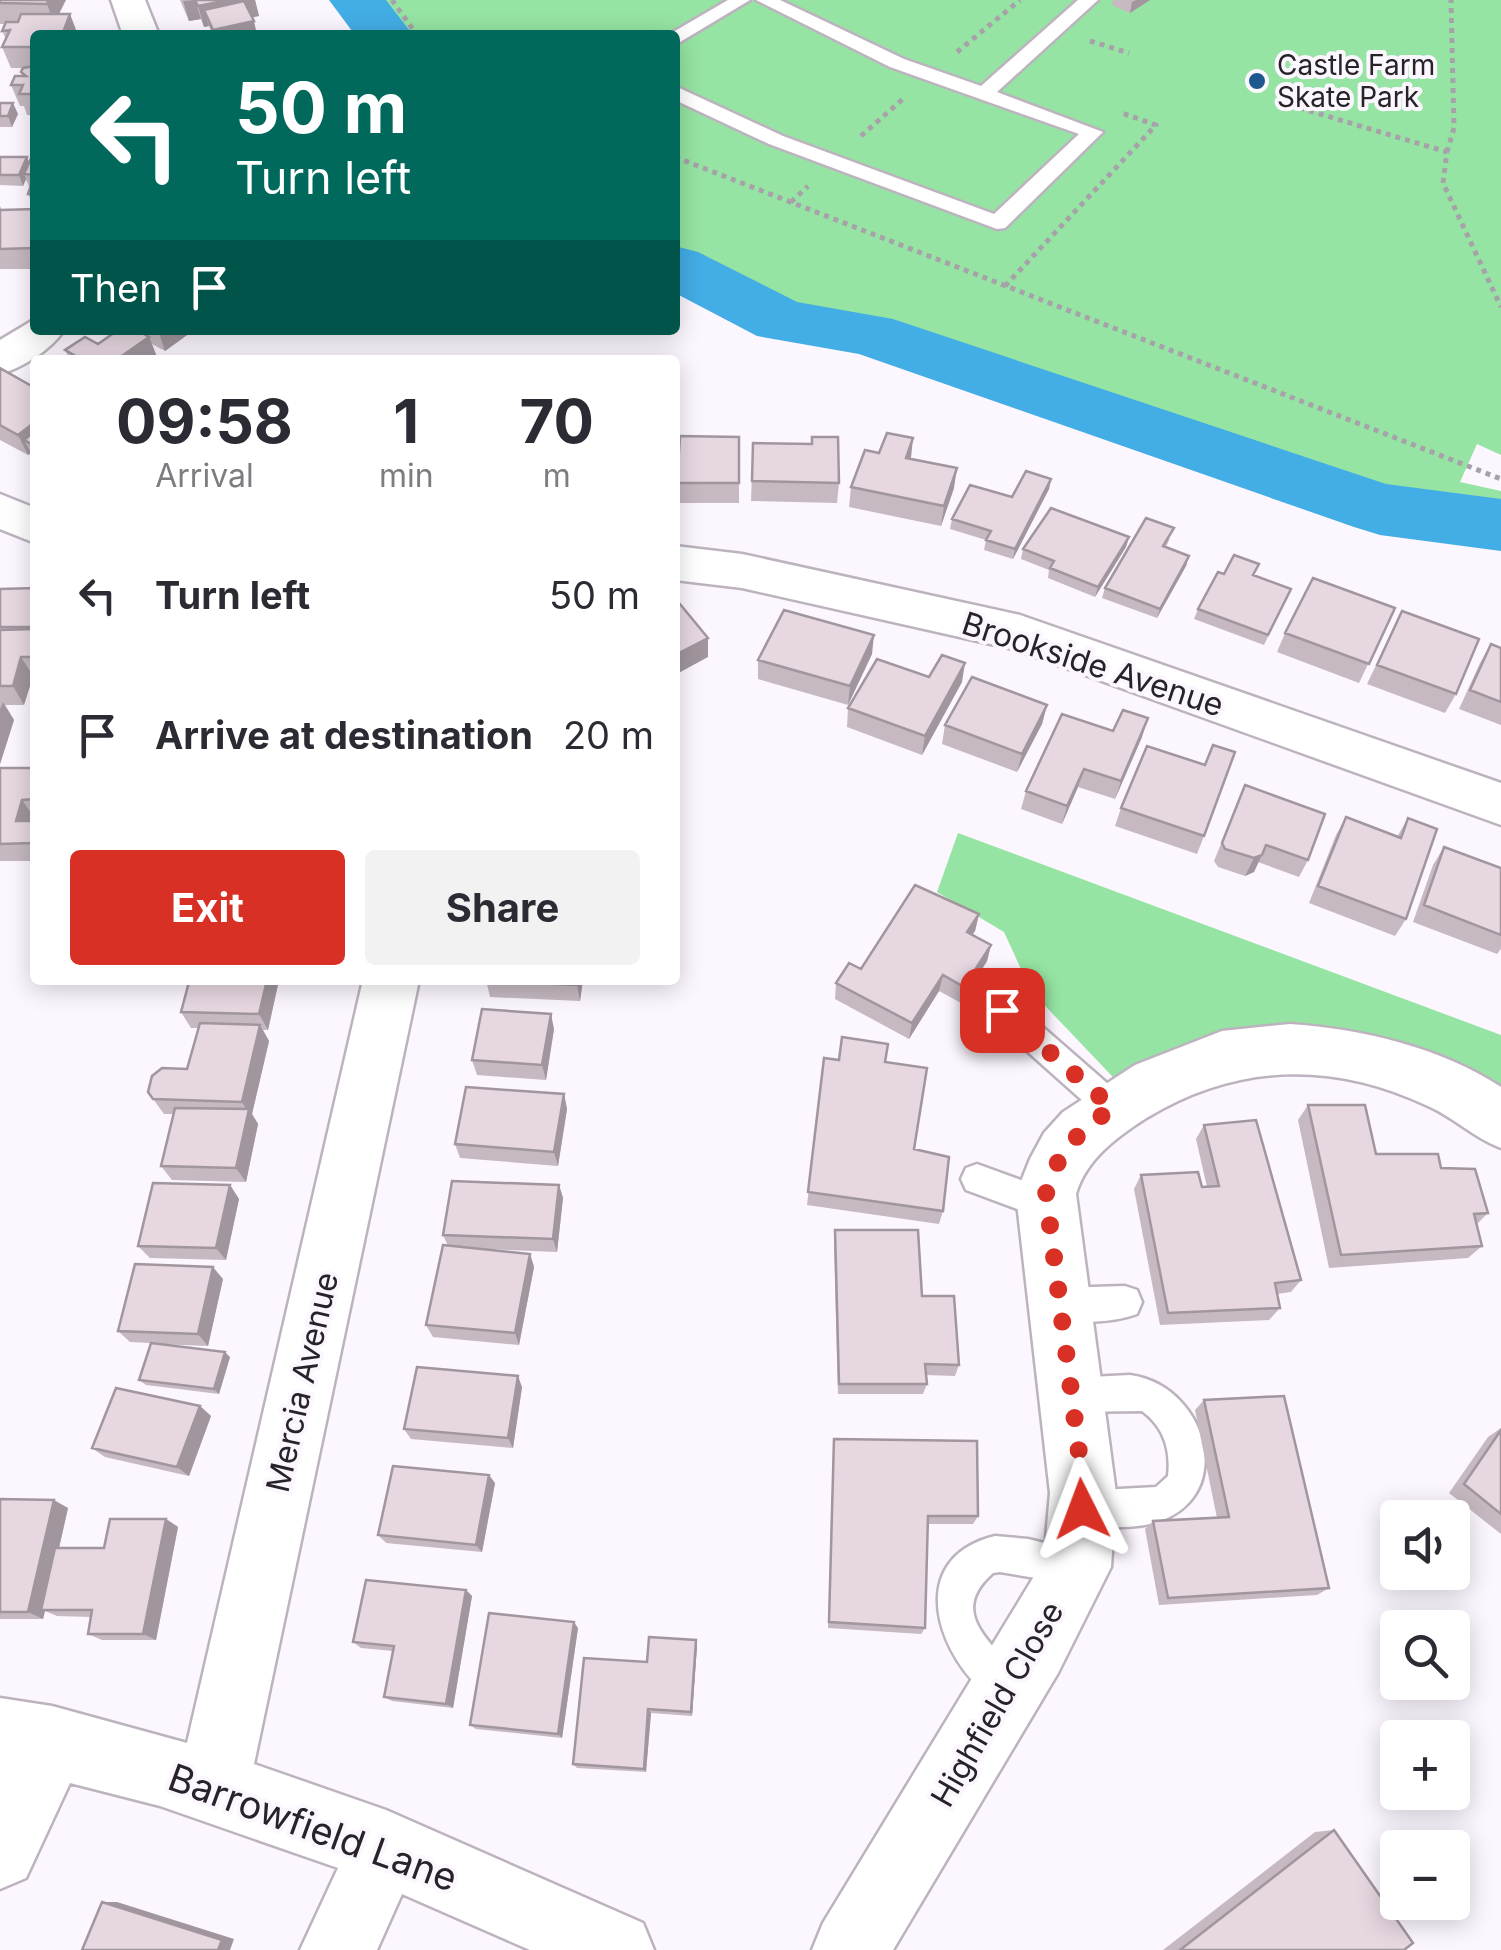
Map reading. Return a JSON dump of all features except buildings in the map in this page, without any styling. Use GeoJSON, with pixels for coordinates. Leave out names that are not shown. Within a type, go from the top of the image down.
{"type":"FeatureCollection","features":[{"type":"Feature","properties":{"kind":"street"},"geometry":{"type":"LineString","coordinates":[[128,0],[138,30]]}},
{"type":"Feature","properties":{"kind":"street"},"geometry":{"type":"LineString","coordinates":[[0,360],[36,335]]}},
{"type":"Feature","properties":{"kind":"street","name":"Brookside Avenue"},"geometry":{"type":"LineString","coordinates":[[680,565],[742,571],[1020,634],[1501,804]]}},
{"type":"Feature","properties":{"kind":"street","name":"Mercia Avenue"},"geometry":{"type":"LineString","coordinates":[[214,1784],[390,985]]}},
{"type":"Feature","properties":{"kind":"street"},"geometry":{"type":"LineString","coordinates":[[1079,1538],[1084,1492],[1047,1205],[1052,1171],[1063,1149],[1146,1085],[1187,1065],[1260,1047],[1332,1050],[1372,1060],[1448,1086],[1480,1102],[1501,1122]]}},
{"type":"Feature","properties":{"kind":"street","name":"Highfield Close"},"geometry":{"type":"LineString","coordinates":[[850,1950],[1007,1691],[1079,1538]]}},
{"type":"Feature","properties":{"kind":"street"},"geometry":{"type":"LineString","coordinates":[[0,1852],[26,1738]]}},
{"type":"Feature","properties":{"kind":"street","name":"Barrowfield Lane"},"geometry":{"type":"LineString","coordinates":[[26,1738],[214,1784],[386,1847],[616,1950]]}},
{"type":"Feature","properties":{"kind":"street"},"geometry":{"type":"LineString","coordinates":[[338,1950],[386,1847]]}},
{"type":"Feature","properties":{"kind":"lane"},"geometry":{"type":"LineString","coordinates":[[680,36],[741,0]]}},
{"type":"Feature","properties":{"kind":"lane"},"geometry":{"type":"LineString","coordinates":[[680,94],[776,140],[997,223],[1094,132],[929,76],[765,0]]}},
{"type":"Feature","properties":{"kind":"lane"},"geometry":{"type":"LineString","coordinates":[[982,95],[1089,0]]}},
{"type":"Feature","properties":{"kind":"lane"},"geometry":{"type":"LineString","coordinates":[[1002,1010],[1113,1108]]}},
{"type":"Feature","properties":{"kind":"lane"},"geometry":{"type":"LineString","coordinates":[[977,1179],[1047,1205]]}},
{"type":"Feature","properties":{"kind":"lane"},"geometry":{"type":"LineString","coordinates":[[1058,1304],[1125,1302]]}},
{"type":"Feature","properties":{"kind":"lane"},"geometry":{"type":"LineString","coordinates":[[1007,1691],[965,1639],[952,1615],[952,1598],[978,1559],[1079,1538],[1148,1506],[1170,1501],[1183,1487],[1186,1459],[1180,1432],[1169,1410],[1152,1397],[1134,1393],[1070,1395]]}},
{"type":"Feature","properties":{"kind":"path"},"geometry":{"type":"LineString","coordinates":[[392,0],[413,30]]}},
{"type":"Feature","properties":{"kind":"path"},"geometry":{"type":"LineString","coordinates":[[790,202],[956,52],[1020,0]]}},
{"type":"Feature","properties":{"kind":"path"},"geometry":{"type":"LineString","coordinates":[[1450,0],[1454,128],[1442,183],[1501,307]]}},
{"type":"Feature","properties":{"kind":"path"},"geometry":{"type":"LineString","coordinates":[[1074,37],[1129,52]]}},
{"type":"Feature","properties":{"kind":"path"},"geometry":{"type":"LineString","coordinates":[[956,52],[1008,72]]}},
{"type":"Feature","properties":{"kind":"path"},"geometry":{"type":"LineString","coordinates":[[1290,104],[1447,152]]}},
{"type":"Feature","properties":{"kind":"path"},"geometry":{"type":"LineString","coordinates":[[1006,286],[1156,125],[1120,112]]}},
{"type":"Feature","properties":{"kind":"path"},"geometry":{"type":"LineString","coordinates":[[680,159],[1501,479]]}},
{"type":"Feature","properties":{"kind":"green space"},"geometry":{"type":"Polygon","coordinates":[[[357,0],[1501,0],[1501,455],[1477,444],[1460,482],[1501,491],[1501,521],[1380,509],[869,334],[780,323],[680,270],[680,30],[380,30],[357,0]]]}},
{"type":"Feature","properties":{"kind":"green space"},"geometry":{"type":"Polygon","coordinates":[[[958,833],[1501,1035],[1501,1122],[1332,1050],[1131,1096],[1031,991],[1004,932],[937,892],[958,833]]]}},
{"type":"Feature","properties":{"kind":"waterway"},"geometry":{"type":"LineString","coordinates":[[357,0],[380,30]]}},
{"type":"Feature","properties":{"kind":"waterway"},"geometry":{"type":"LineString","coordinates":[[680,269],[781,321],[869,334],[1380,509],[1501,525]]}},
{"type":"Feature","properties":{"kind":"place","name":"Castle Farm Skate Park"},"geometry":{"type":"Point","coordinates":[1257,81]}},
{"type":"Feature","properties":{"kind":"route"},"geometry":{"type":"LineString","coordinates":[[1002,1010],[1113,1108],[1063,1149],[1046,1194],[1051,1257],[1084,1492],[1082,1509]]}}]}
